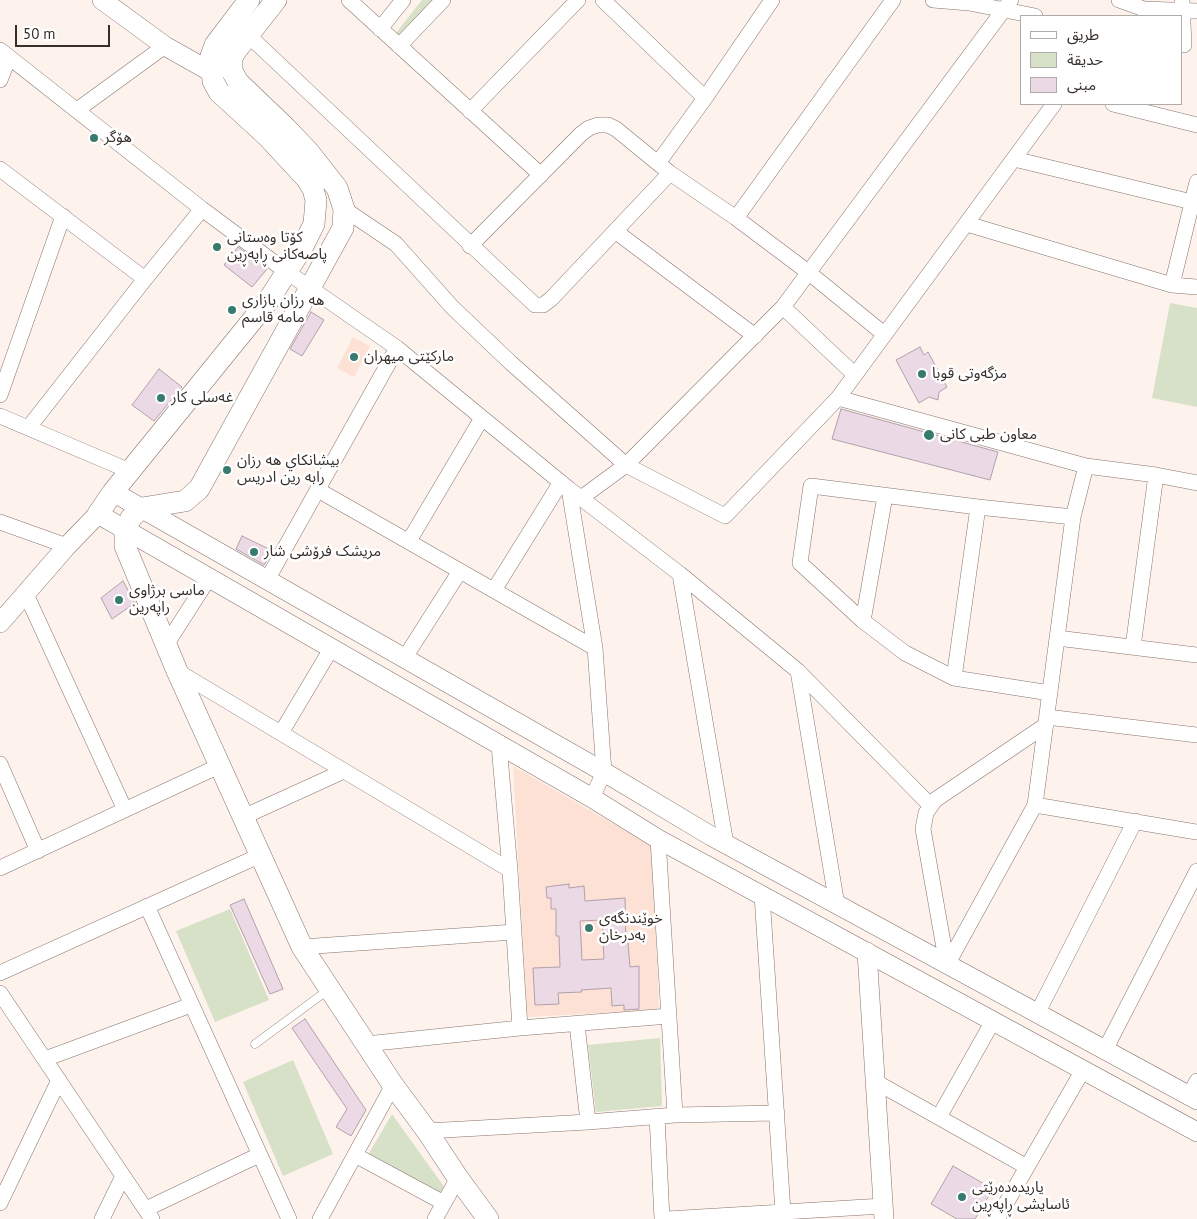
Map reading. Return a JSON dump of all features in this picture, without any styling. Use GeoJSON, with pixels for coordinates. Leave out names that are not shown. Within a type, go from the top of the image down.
{"type":"FeatureCollection","features":[{"type":"Feature","properties":{"kind":"main road"},"geometry":{"type":"LineString","coordinates":[[249,0],[215,44],[211,56],[222,69],[232,71],[238,82],[286,128],[337,188],[344,209],[343,228],[199,489],[185,501],[142,508],[131,518],[125,530],[127,552],[219,766],[302,947],[394,1085],[488,1219]]}},
{"type":"Feature","properties":{"kind":"main road"},"geometry":{"type":"LineString","coordinates":[[98,514],[113,492],[268,301],[302,248],[314,224],[316,206],[313,189],[304,175],[219,92],[213,81],[276,0]]}},
{"type":"Feature","properties":{"kind":"street"},"geometry":{"type":"LineString","coordinates":[[102,0],[165,46],[222,69]]}},
{"type":"Feature","properties":{"kind":"street"},"geometry":{"type":"LineString","coordinates":[[349,0],[541,176]]}},
{"type":"Feature","properties":{"kind":"street"},"geometry":{"type":"LineString","coordinates":[[380,29],[403,0]]}},
{"type":"Feature","properties":{"kind":"street"},"geometry":{"type":"LineString","coordinates":[[399,46],[442,0]]}},
{"type":"Feature","properties":{"kind":"street"},"geometry":{"type":"LineString","coordinates":[[470,111],[578,0]]}},
{"type":"Feature","properties":{"kind":"street"},"geometry":{"type":"LineString","coordinates":[[603,0],[705,98]]}},
{"type":"Feature","properties":{"kind":"street"},"geometry":{"type":"LineString","coordinates":[[658,163],[772,0]]}},
{"type":"Feature","properties":{"kind":"street"},"geometry":{"type":"LineString","coordinates":[[736,218],[893,0]]}},
{"type":"Feature","properties":{"kind":"street"},"geometry":{"type":"LineString","coordinates":[[933,0],[1008,5],[1033,15]]}},
{"type":"Feature","properties":{"kind":"street"},"geometry":{"type":"LineString","coordinates":[[1120,15],[1126,1],[1144,9],[1187,7],[1187,44]]}},
{"type":"Feature","properties":{"kind":"street"},"geometry":{"type":"LineString","coordinates":[[494,590],[570,490],[626,465],[783,307],[1008,5]]}},
{"type":"Feature","properties":{"kind":"street"},"geometry":{"type":"LineString","coordinates":[[248,35],[470,246],[532,303],[541,306],[551,299],[670,173]]}},
{"type":"Feature","properties":{"kind":"street"},"geometry":{"type":"LineString","coordinates":[[76,110],[165,46]]}},
{"type":"Feature","properties":{"kind":"street"},"geometry":{"type":"LineString","coordinates":[[0,80],[4,54],[202,209],[287,272],[397,348],[570,490],[680,574],[798,671],[930,805]]}},
{"type":"Feature","properties":{"kind":"street"},"geometry":{"type":"LineString","coordinates":[[344,209],[396,244],[459,313],[626,465],[725,516],[838,398],[1053,105]]}},
{"type":"Feature","properties":{"kind":"street"},"geometry":{"type":"LineString","coordinates":[[1117,105],[1197,125]]}},
{"type":"Feature","properties":{"kind":"street"},"geometry":{"type":"LineString","coordinates":[[470,246],[581,134],[589,128],[598,125],[608,125],[616,129],[670,173],[736,218],[808,272],[884,334]]}},
{"type":"Feature","properties":{"kind":"street"},"geometry":{"type":"LineString","coordinates":[[1014,159],[1192,202]]}},
{"type":"Feature","properties":{"kind":"street"},"geometry":{"type":"LineString","coordinates":[[0,170],[145,279]]}},
{"type":"Feature","properties":{"kind":"street"},"geometry":{"type":"LineString","coordinates":[[1172,285],[1197,182]]}},
{"type":"Feature","properties":{"kind":"street"},"geometry":{"type":"LineString","coordinates":[[29,427],[202,209]]}},
{"type":"Feature","properties":{"kind":"street"},"geometry":{"type":"LineString","coordinates":[[0,395],[63,216]]}},
{"type":"Feature","properties":{"kind":"street"},"geometry":{"type":"LineString","coordinates":[[967,224],[1172,285],[1197,287]]}},
{"type":"Feature","properties":{"kind":"street"},"geometry":{"type":"LineString","coordinates":[[615,231],[755,336]]}},
{"type":"Feature","properties":{"kind":"street"},"geometry":{"type":"LineString","coordinates":[[783,307],[854,374]]}},
{"type":"Feature","properties":{"kind":"street"},"geometry":{"type":"LineString","coordinates":[[267,580],[397,348]]}},
{"type":"Feature","properties":{"kind":"street"},"geometry":{"type":"LineString","coordinates":[[838,398],[1086,466],[1197,482]]}},
{"type":"Feature","properties":{"kind":"street"},"geometry":{"type":"LineString","coordinates":[[0,416],[130,471]]}},
{"type":"Feature","properties":{"kind":"street"},"geometry":{"type":"LineString","coordinates":[[409,541],[482,418]]}},
{"type":"Feature","properties":{"kind":"street"},"geometry":{"type":"LineString","coordinates":[[948,965],[1035,805],[1058,638],[1072,517],[1086,466]]}},
{"type":"Feature","properties":{"kind":"street"},"geometry":{"type":"LineString","coordinates":[[1132,647],[1156,475]]}},
{"type":"Feature","properties":{"kind":"street"},"geometry":{"type":"LineString","coordinates":[[1050,693],[954,678],[906,653],[863,621],[800,563],[811,486],[1072,517]]}},
{"type":"Feature","properties":{"kind":"street"},"geometry":{"type":"LineString","coordinates":[[318,490],[595,648]]}},
{"type":"Feature","properties":{"kind":"street"},"geometry":{"type":"LineString","coordinates":[[570,490],[595,648],[604,772],[592,798]]}},
{"type":"Feature","properties":{"kind":"street"},"geometry":{"type":"LineString","coordinates":[[113,492],[604,772],[726,844],[1037,1014],[1105,1050],[1194,1092]]}},
{"type":"Feature","properties":{"kind":"street"},"geometry":{"type":"LineString","coordinates":[[863,621],[885,496]]}},
{"type":"Feature","properties":{"kind":"street"},"geometry":{"type":"LineString","coordinates":[[954,678],[978,507]]}},
{"type":"Feature","properties":{"kind":"street"},"geometry":{"type":"LineString","coordinates":[[0,623],[66,546],[98,514],[592,798],[658,839],[1197,1132]]}},
{"type":"Feature","properties":{"kind":"street"},"geometry":{"type":"LineString","coordinates":[[0,522],[66,546]]}},
{"type":"Feature","properties":{"kind":"street"},"geometry":{"type":"LineString","coordinates":[[404,659],[460,571]]}},
{"type":"Feature","properties":{"kind":"street"},"geometry":{"type":"LineString","coordinates":[[680,574],[726,844]]}},
{"type":"Feature","properties":{"kind":"street"},"geometry":{"type":"LineString","coordinates":[[166,645],[209,578]]}},
{"type":"Feature","properties":{"kind":"street"},"geometry":{"type":"LineString","coordinates":[[26,594],[125,810]]}},
{"type":"Feature","properties":{"kind":"street"},"geometry":{"type":"LineString","coordinates":[[1058,638],[1197,655]]}},
{"type":"Feature","properties":{"kind":"street"},"geometry":{"type":"LineString","coordinates":[[281,733],[331,649]]}},
{"type":"Feature","properties":{"kind":"street"},"geometry":{"type":"LineString","coordinates":[[177,671],[510,870]]}},
{"type":"Feature","properties":{"kind":"street"},"geometry":{"type":"LineString","coordinates":[[798,671],[837,905]]}},
{"type":"Feature","properties":{"kind":"street"},"geometry":{"type":"LineString","coordinates":[[948,965],[923,829],[923,821],[930,805],[935,800],[1046,721],[1197,735]]}},
{"type":"Feature","properties":{"kind":"street"},"geometry":{"type":"LineString","coordinates":[[499,745],[510,870],[520,1028]]}},
{"type":"Feature","properties":{"kind":"street"},"geometry":{"type":"LineString","coordinates":[[0,764],[38,850]]}},
{"type":"Feature","properties":{"kind":"street"},"geometry":{"type":"LineString","coordinates":[[0,868],[219,766]]}},
{"type":"Feature","properties":{"kind":"street"},"geometry":{"type":"LineString","coordinates":[[244,817],[344,771]]}},
{"type":"Feature","properties":{"kind":"street"},"geometry":{"type":"LineString","coordinates":[[1035,805],[1197,832]]}},
{"type":"Feature","properties":{"kind":"street"},"geometry":{"type":"LineString","coordinates":[[1037,1014],[1135,822]]}},
{"type":"Feature","properties":{"kind":"street"},"geometry":{"type":"LineString","coordinates":[[658,839],[675,1115]]}},
{"type":"Feature","properties":{"kind":"street"},"geometry":{"type":"LineString","coordinates":[[0,973],[261,854]]}},
{"type":"Feature","properties":{"kind":"street"},"geometry":{"type":"LineString","coordinates":[[1105,1050],[1197,871]]}},
{"type":"Feature","properties":{"kind":"street"},"geometry":{"type":"LineString","coordinates":[[762,895],[782,1212]]}},
{"type":"Feature","properties":{"kind":"street"},"geometry":{"type":"LineString","coordinates":[[147,906],[288,1219]]}},
{"type":"Feature","properties":{"kind":"street"},"geometry":{"type":"LineString","coordinates":[[302,947],[514,932]]}},
{"type":"Feature","properties":{"kind":"street"},"geometry":{"type":"LineString","coordinates":[[675,1219],[782,1212],[883,1212],[867,952]]}},
{"type":"Feature","properties":{"kind":"street"},"geometry":{"type":"LineString","coordinates":[[0,993],[149,1214],[260,1155]]}},
{"type":"Feature","properties":{"kind":"street"},"geometry":{"type":"LineString","coordinates":[[45,1060],[192,1005]]}},
{"type":"Feature","properties":{"kind":"street"},"geometry":{"type":"LineString","coordinates":[[366,1044],[520,1028],[669,1016]]}},
{"type":"Feature","properties":{"kind":"street"},"geometry":{"type":"LineString","coordinates":[[939,1117],[993,1020]]}},
{"type":"Feature","properties":{"kind":"street"},"geometry":{"type":"LineString","coordinates":[[577,1024],[588,1122]]}},
{"type":"Feature","properties":{"kind":"street"},"geometry":{"type":"LineString","coordinates":[[1046,1049],[1058,1025]]}},
{"type":"Feature","properties":{"kind":"street"},"geometry":{"type":"LineString","coordinates":[[997,1219],[1083,1070]]}},
{"type":"Feature","properties":{"kind":"street"},"geometry":{"type":"LineString","coordinates":[[0,1203],[59,1080]]}},
{"type":"Feature","properties":{"kind":"street"},"geometry":{"type":"LineString","coordinates":[[876,1082],[1027,1167]]}},
{"type":"Feature","properties":{"kind":"street"},"geometry":{"type":"LineString","coordinates":[[320,1219],[394,1085]]}},
{"type":"Feature","properties":{"kind":"street"},"geometry":{"type":"LineString","coordinates":[[427,1131],[675,1115],[777,1113]]}},
{"type":"Feature","properties":{"kind":"street"},"geometry":{"type":"LineString","coordinates":[[657,1116],[662,1219]]}},
{"type":"Feature","properties":{"kind":"street"},"geometry":{"type":"LineString","coordinates":[[355,1155],[444,1204]]}},
{"type":"Feature","properties":{"kind":"street"},"geometry":{"type":"LineString","coordinates":[[102,1219],[123,1176]]}},
{"type":"Feature","properties":{"kind":"street"},"geometry":{"type":"LineString","coordinates":[[435,1219],[458,1178]]}},
{"type":"Feature","properties":{"kind":"lane"},"geometry":{"type":"LineString","coordinates":[[255,1044],[330,989]]}},
{"type":"Feature","properties":{"kind":"shaded area","name":"مارکێتی میهران"},"geometry":{"type":"Polygon","coordinates":[[[353,337],[370,346],[354,377],[337,368],[353,337]]]}},
{"type":"Feature","properties":{"kind":"shaded area","name":"خوێندنگەی بەدرخان"},"geometry":{"type":"Polygon","coordinates":[[[513,766],[652,846],[659,1010],[527,1017],[513,766]]]}},
{"type":"Feature","properties":{"kind":"green space"},"geometry":{"type":"Polygon","coordinates":[[[422,0],[439,0],[401,39],[395,34],[422,0]]]}},
{"type":"Feature","properties":{"kind":"green space"},"geometry":{"type":"Polygon","coordinates":[[[1170,303],[1197,308],[1197,407],[1152,398],[1170,303]]]}},
{"type":"Feature","properties":{"kind":"green space"},"geometry":{"type":"Polygon","coordinates":[[[230,909],[269,1000],[215,1022],[176,931],[230,909]]]}},
{"type":"Feature","properties":{"kind":"green space"},"geometry":{"type":"Polygon","coordinates":[[[660,1038],[662,1106],[596,1112],[588,1045],[660,1038]]]}},
{"type":"Feature","properties":{"kind":"green space"},"geometry":{"type":"Polygon","coordinates":[[[293,1060],[333,1154],[283,1176],[243,1082],[293,1060]]]}},
{"type":"Feature","properties":{"kind":"green space"},"geometry":{"type":"Polygon","coordinates":[[[392,1114],[445,1188],[441,1196],[368,1155],[392,1114]]]}},
{"type":"Feature","properties":{"kind":"building"},"geometry":{"type":"Polygon","coordinates":[[[238,247],[267,269],[252,287],[224,265],[238,247]]]}},
{"type":"Feature","properties":{"kind":"building"},"geometry":{"type":"Polygon","coordinates":[[[311,312],[324,320],[302,356],[290,349],[311,312]]]}},
{"type":"Feature","properties":{"kind":"building","name":"مزگەوتی قوبا"},"geometry":{"type":"Polygon","coordinates":[[[920,347],[924,355],[928,352],[947,387],[939,392],[938,400],[929,397],[919,403],[896,360],[920,347]]]}},
{"type":"Feature","properties":{"kind":"building","name":"غەسلی کار"},"geometry":{"type":"Polygon","coordinates":[[[159,369],[182,387],[154,421],[132,405],[159,369]]]}},
{"type":"Feature","properties":{"kind":"building"},"geometry":{"type":"Polygon","coordinates":[[[841,409],[998,452],[990,480],[832,439],[841,409]]]}},
{"type":"Feature","properties":{"kind":"building","name":"مریشک فرۆشی شار"},"geometry":{"type":"Polygon","coordinates":[[[242,536],[273,551],[264,565],[236,549],[242,536]]]}},
{"type":"Feature","properties":{"kind":"building","name":"ماسی برژاوی راپەرین"},"geometry":{"type":"Polygon","coordinates":[[[123,581],[135,603],[112,619],[101,598],[123,581]]]}},
{"type":"Feature","properties":{"kind":"building"},"geometry":{"type":"Polygon","coordinates":[[[569,884],[569,888],[584,886],[585,901],[625,898],[626,943],[628,943],[630,967],[639,966],[639,1009],[624,1010],[624,1005],[612,1006],[611,988],[558,993],[559,1004],[535,1005],[533,968],[560,967],[559,936],[556,936],[556,909],[551,909],[551,898],[547,898],[546,887],[569,884]],[[602,920],[580,921],[582,960],[604,959],[602,920]]]}},
{"type":"Feature","properties":{"kind":"building"},"geometry":{"type":"Polygon","coordinates":[[[244,899],[283,989],[270,994],[230,905],[244,899]]]}},
{"type":"Feature","properties":{"kind":"building"},"geometry":{"type":"Polygon","coordinates":[[[305,1019],[366,1110],[351,1136],[336,1127],[347,1109],[292,1028],[305,1019]]]}},
{"type":"Feature","properties":{"kind":"building","name":"یاریدەدەرێتی ئاسایشی ڕاپەڕین"},"geometry":{"type":"Polygon","coordinates":[[[953,1166],[993,1189],[975,1219],[957,1219],[931,1204],[953,1166]]]}},
{"type":"Feature","properties":{"kind":"place","name":"هۆگر"},"geometry":{"type":"Point","coordinates":[94,138]}},
{"type":"Feature","properties":{"kind":"place","name":"كۆتا وەستانی پاصەکانی ڕاپەڕین"},"geometry":{"type":"Point","coordinates":[217,247]}},
{"type":"Feature","properties":{"kind":"place","name":"هه رزان بازارى مامه قاسم"},"geometry":{"type":"Point","coordinates":[232,310]}},
{"type":"Feature","properties":{"kind":"place","name":"مارکێتی میهران"},"geometry":{"type":"Point","coordinates":[354,357]}},
{"type":"Feature","properties":{"kind":"place","name":"مزگەوتی قوبا"},"geometry":{"type":"Point","coordinates":[922,374]}},
{"type":"Feature","properties":{"kind":"place","name":"غەسلی کار"},"geometry":{"type":"Point","coordinates":[161,398]}},
{"type":"Feature","properties":{"kind":"place","name":"معاون طبی کانی"},"geometry":{"type":"Point","coordinates":[929,435]}},
{"type":"Feature","properties":{"kind":"place","name":"بيشانكاي هه رزان رابه رين ادريس"},"geometry":{"type":"Point","coordinates":[227,470]}},
{"type":"Feature","properties":{"kind":"place","name":"مریشک فرۆشی شار"},"geometry":{"type":"Point","coordinates":[254,552]}},
{"type":"Feature","properties":{"kind":"place","name":"ماسی برژاوی راپەرین"},"geometry":{"type":"Point","coordinates":[119,600]}},
{"type":"Feature","properties":{"kind":"place","name":"خوێندنگەی بەدرخان"},"geometry":{"type":"Point","coordinates":[589,928]}},
{"type":"Feature","properties":{"kind":"place","name":"یاریدەدەرێتی ئاسایشی ڕاپەڕین"},"geometry":{"type":"Point","coordinates":[962,1197]}}]}
